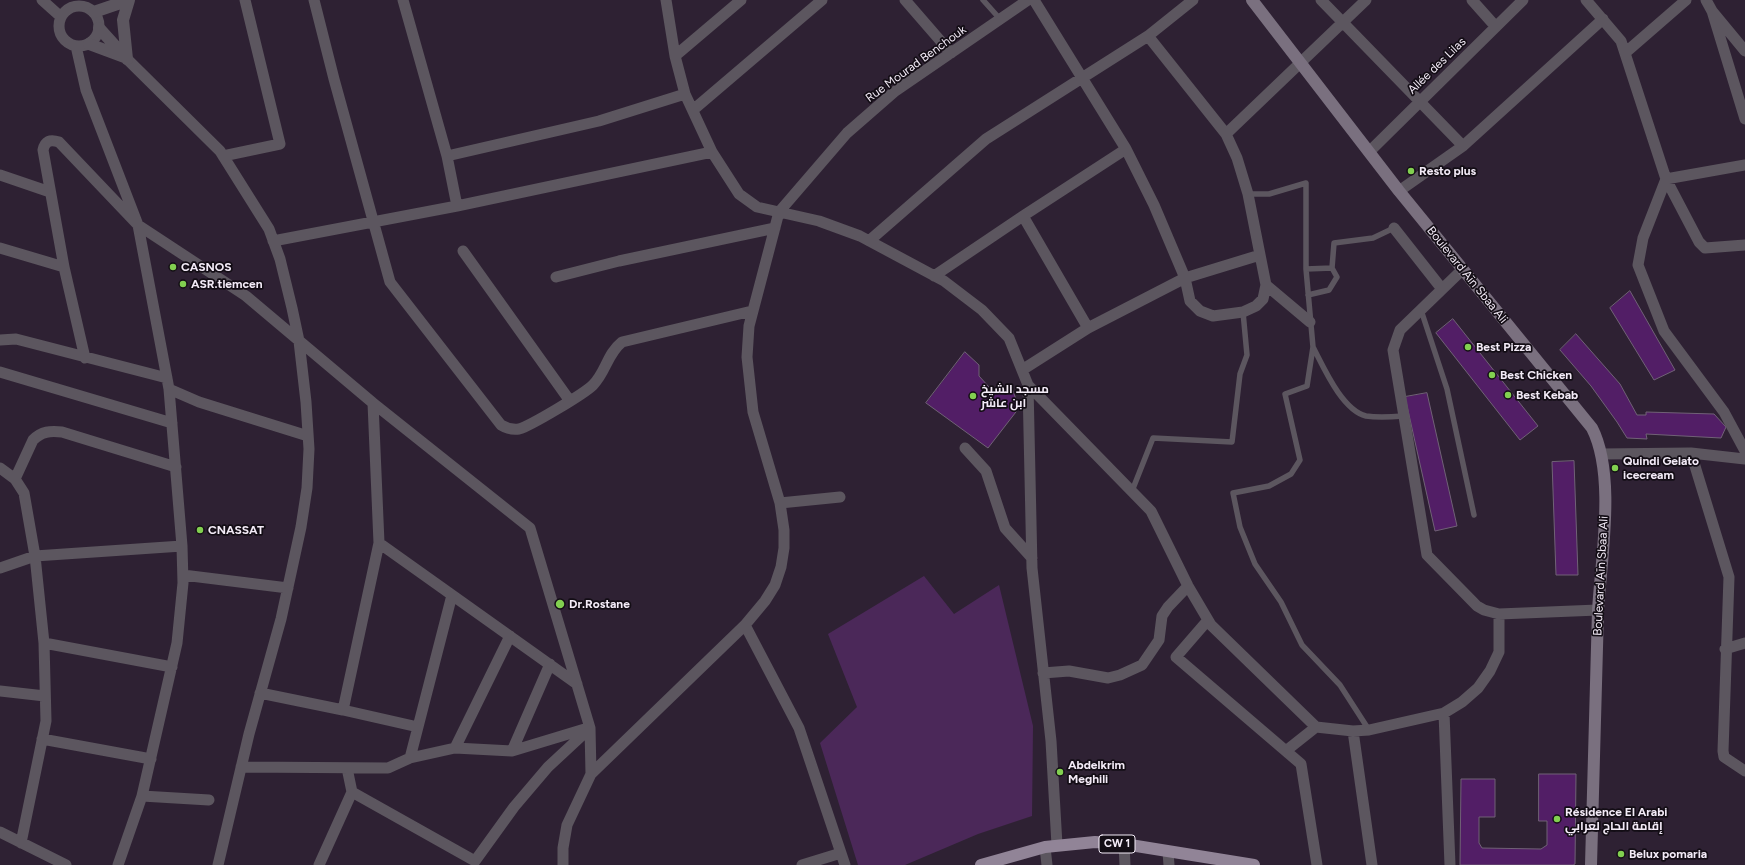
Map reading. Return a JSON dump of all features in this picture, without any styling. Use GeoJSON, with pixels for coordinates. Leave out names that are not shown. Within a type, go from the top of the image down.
{"type":"FeatureCollection","features":[{"type":"Feature","properties":{"kind":"main road","name":"Boulevard Aïn Sbaa Ali"},"geometry":{"type":"LineString","coordinates":[[1252,0],[1399,191],[1592,428],[1598,441],[1602,454],[1606,488],[1598,610],[1591,865]]}},
{"type":"Feature","properties":{"kind":"main road","name":"CW 1"},"geometry":{"type":"LineString","coordinates":[[981,865],[1051,846],[1095,842],[1124,844],[1249,865]]}},
{"type":"Feature","properties":{"kind":"street"},"geometry":{"type":"LineString","coordinates":[[42,0],[61,16]]}},
{"type":"Feature","properties":{"kind":"street"},"geometry":{"type":"LineString","coordinates":[[94,12],[129,0]]}},
{"type":"Feature","properties":{"kind":"street"},"geometry":{"type":"LineString","coordinates":[[127,59],[123,20],[129,0]]}},
{"type":"Feature","properties":{"kind":"street"},"geometry":{"type":"LineString","coordinates":[[224,156],[280,144],[244,0]]}},
{"type":"Feature","properties":{"kind":"street"},"geometry":{"type":"LineString","coordinates":[[314,0],[334,79],[375,222],[390,282],[498,422],[505,427],[518,429],[570,401],[593,385],[600,376],[611,353],[622,342],[752,311]]}},
{"type":"Feature","properties":{"kind":"street"},"geometry":{"type":"LineString","coordinates":[[403,0],[447,156],[457,206]]}},
{"type":"Feature","properties":{"kind":"street"},"geometry":{"type":"LineString","coordinates":[[666,0],[675,56],[685,94],[712,152],[739,194],[747,202],[762,209],[819,221],[860,236],[934,276],[982,310],[1009,338],[1028,385],[1032,558],[1051,741],[1051,846],[1047,865]]}},
{"type":"Feature","properties":{"kind":"street"},"geometry":{"type":"LineString","coordinates":[[675,56],[741,0]]}},
{"type":"Feature","properties":{"kind":"street"},"geometry":{"type":"LineString","coordinates":[[693,110],[822,0]]}},
{"type":"Feature","properties":{"kind":"street"},"geometry":{"type":"LineString","coordinates":[[905,0],[951,53]]}},
{"type":"Feature","properties":{"kind":"street","name":"Rue Mourad Benchouk"},"geometry":{"type":"LineString","coordinates":[[779,212],[847,133],[894,92],[1028,0]]}},
{"type":"Feature","properties":{"kind":"street"},"geometry":{"type":"LineString","coordinates":[[1034,0],[1126,150],[1154,205],[1185,278],[1190,301],[1200,311],[1213,316],[1243,312],[1256,306],[1264,299],[1266,285],[1248,194],[1237,158],[1226,134],[1148,36]]}},
{"type":"Feature","properties":{"kind":"street"},"geometry":{"type":"LineString","coordinates":[[869,241],[986,139],[1148,36],[1193,0]]}},
{"type":"Feature","properties":{"kind":"street"},"geometry":{"type":"LineString","coordinates":[[1321,0],[1462,146]]}},
{"type":"Feature","properties":{"kind":"street"},"geometry":{"type":"LineString","coordinates":[[1226,134],[1366,0]]}},
{"type":"Feature","properties":{"kind":"street"},"geometry":{"type":"LineString","coordinates":[[1472,0],[1496,27]]}},
{"type":"Feature","properties":{"kind":"street","name":"Allée des Lilas"},"geometry":{"type":"LineString","coordinates":[[1369,152],[1523,0]]}},
{"type":"Feature","properties":{"kind":"street"},"geometry":{"type":"LineString","coordinates":[[1586,0],[1621,41],[1666,179],[1699,242],[1705,248],[1745,245]]}},
{"type":"Feature","properties":{"kind":"street"},"geometry":{"type":"LineString","coordinates":[[1625,53],[1686,0]]}},
{"type":"Feature","properties":{"kind":"street"},"geometry":{"type":"LineString","coordinates":[[1706,0],[1712,11],[1745,51]]}},
{"type":"Feature","properties":{"kind":"street"},"geometry":{"type":"LineString","coordinates":[[100,28],[94,40],[89,44],[76,46],[63,39],[59,32],[58,24],[61,16],[66,10],[73,6],[88,8],[94,12],[100,28],[127,59],[224,156],[269,228],[280,259],[299,341],[308,436],[307,488],[301,527],[281,619],[241,767],[218,865]]}},
{"type":"Feature","properties":{"kind":"street"},"geometry":{"type":"LineString","coordinates":[[1712,11],[1745,119]]}},
{"type":"Feature","properties":{"kind":"street"},"geometry":{"type":"LineString","coordinates":[[1399,191],[1462,146],[1603,19]]}},
{"type":"Feature","properties":{"kind":"street"},"geometry":{"type":"LineString","coordinates":[[89,44],[127,59]]}},
{"type":"Feature","properties":{"kind":"street"},"geometry":{"type":"LineString","coordinates":[[76,46],[86,90],[138,225],[168,383],[182,546],[182,575],[177,643],[172,668],[142,796],[118,865]]}},
{"type":"Feature","properties":{"kind":"street"},"geometry":{"type":"LineString","coordinates":[[447,156],[599,121],[685,94]]}},
{"type":"Feature","properties":{"kind":"street"},"geometry":{"type":"LineString","coordinates":[[85,358],[64,267],[50,192],[44,145],[48,141],[53,140],[59,142],[138,225],[246,296],[373,402],[530,528],[590,728],[590,774]]}},
{"type":"Feature","properties":{"kind":"street"},"geometry":{"type":"LineString","coordinates":[[934,276],[1023,216],[1126,150]]}},
{"type":"Feature","properties":{"kind":"street"},"geometry":{"type":"LineString","coordinates":[[273,241],[457,206],[712,152]]}},
{"type":"Feature","properties":{"kind":"street"},"geometry":{"type":"LineString","coordinates":[[1666,179],[1745,165]]}},
{"type":"Feature","properties":{"kind":"street"},"geometry":{"type":"LineString","coordinates":[[0,175],[50,192]]}},
{"type":"Feature","properties":{"kind":"street"},"geometry":{"type":"LineString","coordinates":[[1666,179],[1643,238],[1638,265],[1664,331],[1724,412],[1745,451]]}},
{"type":"Feature","properties":{"kind":"street"},"geometry":{"type":"LineString","coordinates":[[563,865],[563,848],[568,825],[590,774],[745,625],[765,601],[775,585],[781,567],[784,548],[784,530],[780,503],[753,412],[747,358],[749,326],[752,311],[779,212]]}},
{"type":"Feature","properties":{"kind":"street"},"geometry":{"type":"LineString","coordinates":[[1023,216],[1088,328]]}},
{"type":"Feature","properties":{"kind":"street"},"geometry":{"type":"LineString","coordinates":[[556,277],[619,261],[775,228]]}},
{"type":"Feature","properties":{"kind":"street"},"geometry":{"type":"LineString","coordinates":[[1394,228],[1442,289]]}},
{"type":"Feature","properties":{"kind":"street"},"geometry":{"type":"LineString","coordinates":[[0,248],[64,267]]}},
{"type":"Feature","properties":{"kind":"street"},"geometry":{"type":"LineString","coordinates":[[462,251],[570,401]]}},
{"type":"Feature","properties":{"kind":"street"},"geometry":{"type":"LineString","coordinates":[[1022,370],[1088,328],[1185,278],[1260,255]]}},
{"type":"Feature","properties":{"kind":"street"},"geometry":{"type":"LineString","coordinates":[[1463,269],[1400,330],[1394,343],[1394,357],[1403,416],[1427,555],[1477,606],[1484,610],[1499,614],[1598,610]]}},
{"type":"Feature","properties":{"kind":"street"},"geometry":{"type":"LineString","coordinates":[[1266,285],[1310,322]]}},
{"type":"Feature","properties":{"kind":"street"},"geometry":{"type":"LineString","coordinates":[[0,340],[16,339],[168,383],[199,402],[308,436]]}},
{"type":"Feature","properties":{"kind":"street"},"geometry":{"type":"LineString","coordinates":[[0,372],[172,422]]}},
{"type":"Feature","properties":{"kind":"street"},"geometry":{"type":"LineString","coordinates":[[1028,385],[1150,511],[1188,586],[1208,620],[1316,727],[1353,731],[1369,730],[1444,713],[1462,702],[1478,688],[1490,671],[1499,652],[1499,614]]}},
{"type":"Feature","properties":{"kind":"street"},"geometry":{"type":"LineString","coordinates":[[343,710],[379,543],[373,402]]}},
{"type":"Feature","properties":{"kind":"street"},"geometry":{"type":"LineString","coordinates":[[15,479],[33,440],[38,435],[53,431],[62,432],[176,467]]}},
{"type":"Feature","properties":{"kind":"street"},"geometry":{"type":"LineString","coordinates":[[965,448],[986,471],[1005,528],[1032,558]]}},
{"type":"Feature","properties":{"kind":"street"},"geometry":{"type":"LineString","coordinates":[[1602,454],[1691,453],[1745,458]]}},
{"type":"Feature","properties":{"kind":"street"},"geometry":{"type":"LineString","coordinates":[[1691,453],[1729,577],[1725,648],[1724,757],[1745,771]]}},
{"type":"Feature","properties":{"kind":"street"},"geometry":{"type":"LineString","coordinates":[[0,468],[15,479],[24,493],[34,556],[44,642],[46,720],[21,842]]}},
{"type":"Feature","properties":{"kind":"street"},"geometry":{"type":"LineString","coordinates":[[780,503],[840,497]]}},
{"type":"Feature","properties":{"kind":"street"},"geometry":{"type":"LineString","coordinates":[[379,543],[577,684]]}},
{"type":"Feature","properties":{"kind":"street"},"geometry":{"type":"LineString","coordinates":[[0,568],[34,556],[182,546]]}},
{"type":"Feature","properties":{"kind":"street"},"geometry":{"type":"LineString","coordinates":[[182,575],[288,588]]}},
{"type":"Feature","properties":{"kind":"street"},"geometry":{"type":"LineString","coordinates":[[1043,673],[1069,671],[1108,678],[1120,675],[1142,665],[1159,640],[1162,616],[1168,607],[1188,586]]}},
{"type":"Feature","properties":{"kind":"street"},"geometry":{"type":"LineString","coordinates":[[410,758],[452,595]]}},
{"type":"Feature","properties":{"kind":"street"},"geometry":{"type":"LineString","coordinates":[[1208,620],[1176,657],[1287,750],[1301,764],[1317,865]]}},
{"type":"Feature","properties":{"kind":"street"},"geometry":{"type":"LineString","coordinates":[[745,625],[799,728],[845,865]]}},
{"type":"Feature","properties":{"kind":"street"},"geometry":{"type":"LineString","coordinates":[[455,748],[510,636]]}},
{"type":"Feature","properties":{"kind":"street"},"geometry":{"type":"LineString","coordinates":[[44,642],[172,668]]}},
{"type":"Feature","properties":{"kind":"street"},"geometry":{"type":"LineString","coordinates":[[1725,648],[1745,643]]}},
{"type":"Feature","properties":{"kind":"street"},"geometry":{"type":"LineString","coordinates":[[512,750],[550,664]]}},
{"type":"Feature","properties":{"kind":"street"},"geometry":{"type":"LineString","coordinates":[[0,691],[46,696]]}},
{"type":"Feature","properties":{"kind":"street"},"geometry":{"type":"LineString","coordinates":[[260,693],[418,727]]}},
{"type":"Feature","properties":{"kind":"street"},"geometry":{"type":"LineString","coordinates":[[1444,713],[1450,865]]}},
{"type":"Feature","properties":{"kind":"street"},"geometry":{"type":"LineString","coordinates":[[1287,750],[1316,727]]}},
{"type":"Feature","properties":{"kind":"street"},"geometry":{"type":"LineString","coordinates":[[241,767],[388,768],[410,758],[455,748],[512,750],[590,728]]}},
{"type":"Feature","properties":{"kind":"street"},"geometry":{"type":"LineString","coordinates":[[352,792],[474,863],[514,807],[548,767],[590,728]]}},
{"type":"Feature","properties":{"kind":"street"},"geometry":{"type":"LineString","coordinates":[[1353,731],[1372,865]]}},
{"type":"Feature","properties":{"kind":"street"},"geometry":{"type":"LineString","coordinates":[[42,739],[151,759]]}},
{"type":"Feature","properties":{"kind":"street"},"geometry":{"type":"LineString","coordinates":[[318,865],[352,792],[347,768]]}},
{"type":"Feature","properties":{"kind":"street"},"geometry":{"type":"LineString","coordinates":[[142,796],[209,800]]}},
{"type":"Feature","properties":{"kind":"street"},"geometry":{"type":"LineString","coordinates":[[0,832],[66,865]]}},
{"type":"Feature","properties":{"kind":"street"},"geometry":{"type":"LineString","coordinates":[[1124,844],[1125,865]]}},
{"type":"Feature","properties":{"kind":"street"},"geometry":{"type":"LineString","coordinates":[[1168,852],[1169,865]]}},
{"type":"Feature","properties":{"kind":"street"},"geometry":{"type":"LineString","coordinates":[[802,865],[841,853]]}},
{"type":"Feature","properties":{"kind":"lane"},"geometry":{"type":"LineString","coordinates":[[983,0],[1000,19]]}},
{"type":"Feature","properties":{"kind":"lane"},"geometry":{"type":"LineString","coordinates":[[1248,194],[1269,194],[1306,183],[1306,269],[1313,347],[1307,386],[1285,394],[1300,460],[1291,474],[1269,486],[1234,493],[1240,527],[1255,564],[1281,602],[1302,645],[1340,685],[1369,730]]}},
{"type":"Feature","properties":{"kind":"lane"},"geometry":{"type":"LineString","coordinates":[[1308,295],[1329,290],[1337,277],[1332,268],[1334,243],[1373,238],[1394,228]]}},
{"type":"Feature","properties":{"kind":"lane"},"geometry":{"type":"LineString","coordinates":[[1306,269],[1332,268]]}},
{"type":"Feature","properties":{"kind":"lane"},"geometry":{"type":"LineString","coordinates":[[1421,310],[1447,389],[1474,515]]}},
{"type":"Feature","properties":{"kind":"lane"},"geometry":{"type":"LineString","coordinates":[[1132,491],[1153,438],[1232,442],[1240,374],[1247,355],[1243,312]]}},
{"type":"Feature","properties":{"kind":"lane"},"geometry":{"type":"LineString","coordinates":[[1313,347],[1340,395],[1353,409],[1365,416],[1383,418],[1403,416]]}},
{"type":"Feature","properties":{"kind":"shaded area"},"geometry":{"type":"Polygon","coordinates":[[[924,576],[954,614],[999,585],[1033,726],[1032,816],[978,834],[905,865],[858,865],[820,743],[857,707],[828,634],[924,576]]]}},
{"type":"Feature","properties":{"kind":"building"},"geometry":{"type":"Polygon","coordinates":[[[1630,291],[1675,370],[1654,380],[1610,308],[1630,291]]]}},
{"type":"Feature","properties":{"kind":"building"},"geometry":{"type":"Polygon","coordinates":[[[1453,319],[1538,426],[1520,440],[1436,333],[1453,319]]]}},
{"type":"Feature","properties":{"kind":"building"},"geometry":{"type":"Polygon","coordinates":[[[1576,334],[1620,384],[1637,415],[1646,415],[1646,412],[1714,414],[1726,427],[1721,438],[1646,434],[1647,439],[1627,438],[1591,386],[1560,350],[1576,334]]]}},
{"type":"Feature","properties":{"kind":"building","name":"مسجد الشيخ ابن عاشر"},"geometry":{"type":"Polygon","coordinates":[[[965,352],[979,365],[979,376],[989,387],[1004,389],[1011,385],[1019,408],[988,448],[926,403],[965,352]]]}},
{"type":"Feature","properties":{"kind":"building"},"geometry":{"type":"Polygon","coordinates":[[[1427,393],[1457,526],[1435,531],[1405,397],[1427,393]]]}},
{"type":"Feature","properties":{"kind":"building"},"geometry":{"type":"Polygon","coordinates":[[[1574,461],[1578,575],[1556,575],[1552,462],[1574,461]]]}},
{"type":"Feature","properties":{"kind":"building","name":"Résidence El Arabi إقامة الحاج لعرابي"},"geometry":{"type":"Polygon","coordinates":[[[1539,774],[1576,774],[1575,864],[1460,865],[1461,779],[1495,779],[1495,817],[1479,817],[1479,843],[1482,848],[1541,849],[1547,845],[1547,821],[1539,821],[1539,774]]]}},
{"type":"Feature","properties":{"kind":"place","name":"Resto plus"},"geometry":{"type":"Point","coordinates":[1411,171]}},
{"type":"Feature","properties":{"kind":"place","name":"CASNOS"},"geometry":{"type":"Point","coordinates":[173,267]}},
{"type":"Feature","properties":{"kind":"place","name":"ASR.tlemcen"},"geometry":{"type":"Point","coordinates":[183,284]}},
{"type":"Feature","properties":{"kind":"place","name":"Best Pizza"},"geometry":{"type":"Point","coordinates":[1468,347]}},
{"type":"Feature","properties":{"kind":"place","name":"Best Chicken"},"geometry":{"type":"Point","coordinates":[1492,375]}},
{"type":"Feature","properties":{"kind":"place","name":"Best Kebab"},"geometry":{"type":"Point","coordinates":[1508,395]}},
{"type":"Feature","properties":{"kind":"place","name":"مسجد الشيخ ابن عاشر"},"geometry":{"type":"Point","coordinates":[973,396]}},
{"type":"Feature","properties":{"kind":"place","name":"Quindi Gelato icecream"},"geometry":{"type":"Point","coordinates":[1615,468]}},
{"type":"Feature","properties":{"kind":"place","name":"CNASSAT"},"geometry":{"type":"Point","coordinates":[200,530]}},
{"type":"Feature","properties":{"kind":"place","name":"Dr.Rostane"},"geometry":{"type":"Point","coordinates":[560,604]}},
{"type":"Feature","properties":{"kind":"place","name":"Abdelkrim Meghili"},"geometry":{"type":"Point","coordinates":[1060,772]}},
{"type":"Feature","properties":{"kind":"place","name":"Résidence El Arabi إقامة الحاج لعرابي"},"geometry":{"type":"Point","coordinates":[1557,819]}},
{"type":"Feature","properties":{"kind":"place","name":"Belux pomaria"},"geometry":{"type":"Point","coordinates":[1621,854]}}]}
